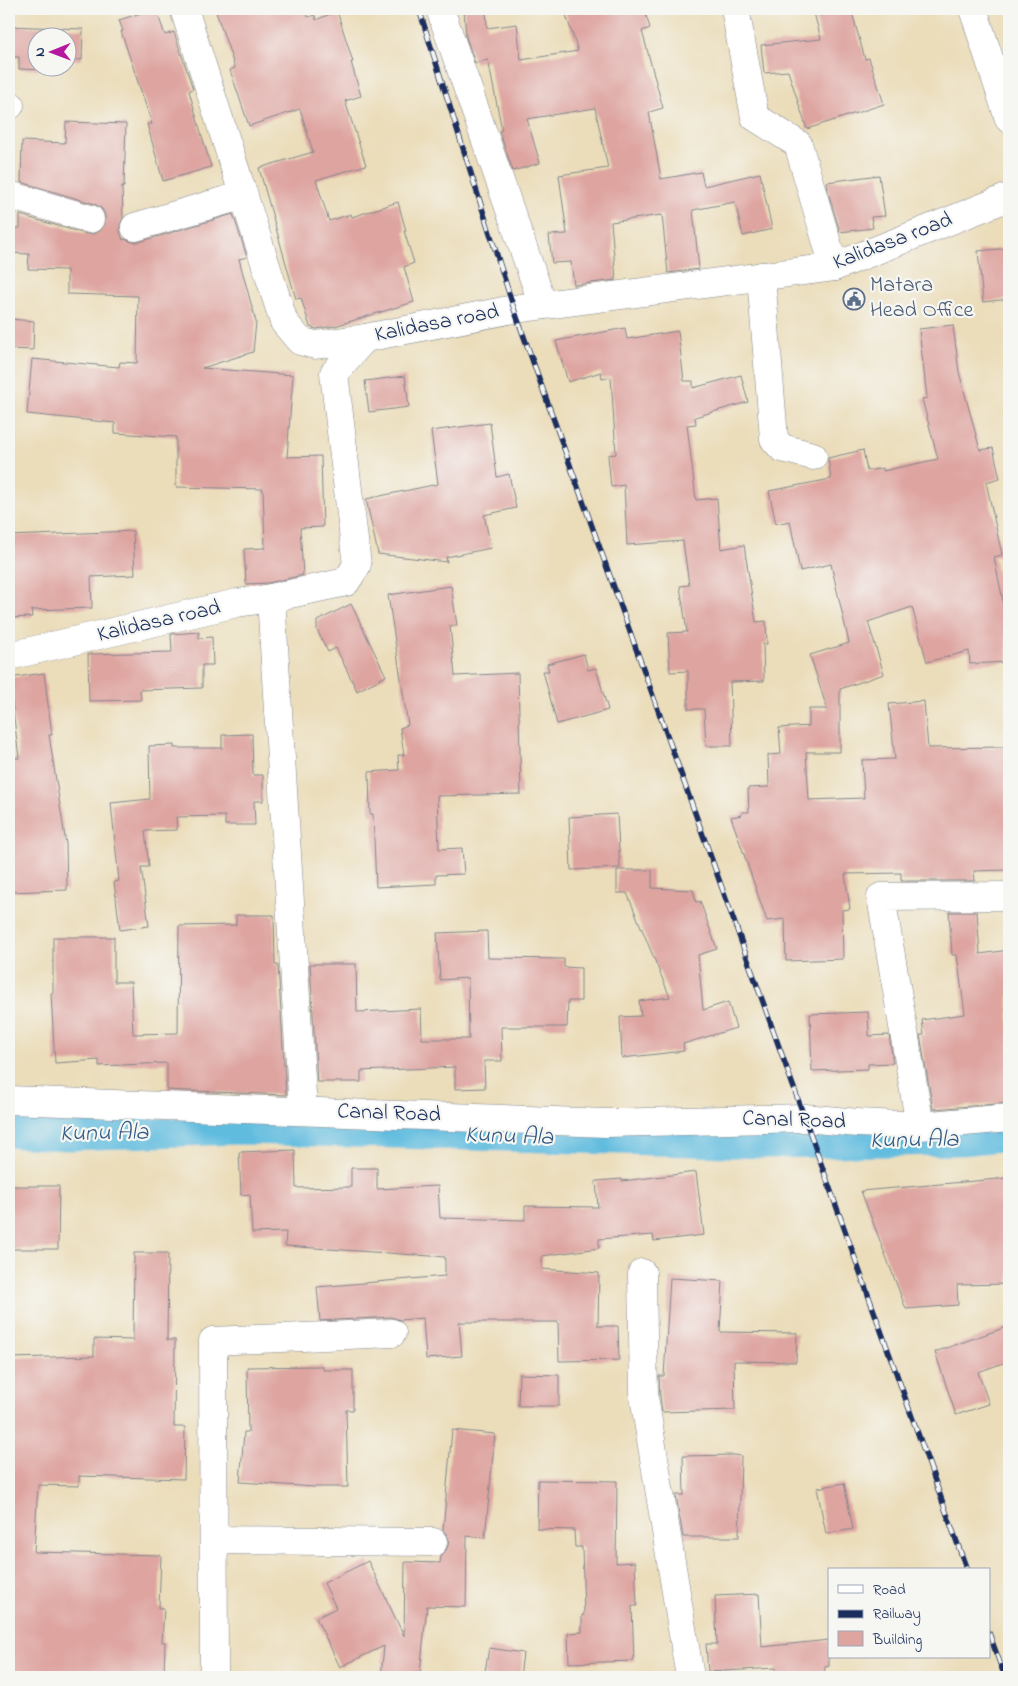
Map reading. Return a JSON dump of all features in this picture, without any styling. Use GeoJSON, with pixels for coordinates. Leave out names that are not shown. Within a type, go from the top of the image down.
{"type":"FeatureCollection","features":[{"type":"Feature","properties":{"kind":"street"},"geometry":{"type":"LineString","coordinates":[[184,9],[284,322],[300,341],[315,345],[365,338]]}},
{"type":"Feature","properties":{"kind":"street"},"geometry":{"type":"LineString","coordinates":[[440,9],[544,305]]}},
{"type":"Feature","properties":{"kind":"street"},"geometry":{"type":"LineString","coordinates":[[735,9],[755,117],[798,144],[834,267]]}},
{"type":"Feature","properties":{"kind":"street"},"geometry":{"type":"LineString","coordinates":[[974,9],[1009,119]]}},
{"type":"Feature","properties":{"kind":"street"},"geometry":{"type":"LineString","coordinates":[[9,195],[90,219]]}},
{"type":"Feature","properties":{"kind":"street"},"geometry":{"type":"LineString","coordinates":[[135,227],[244,195]]}},
{"type":"Feature","properties":{"kind":"street","name":"Kalidasa road"},"geometry":{"type":"LineString","coordinates":[[9,656],[236,603],[271,598],[346,582],[357,565],[334,373],[365,338],[514,309],[834,267],[1009,198]]}},
{"type":"Feature","properties":{"kind":"street"},"geometry":{"type":"LineString","coordinates":[[761,276],[774,439],[782,448],[813,456]]}},
{"type":"Feature","properties":{"kind":"street"},"geometry":{"type":"LineString","coordinates":[[271,598],[303,1110]]}},
{"type":"Feature","properties":{"kind":"street"},"geometry":{"type":"LineString","coordinates":[[920,1126],[881,897],[1009,896]]}},
{"type":"Feature","properties":{"kind":"street","name":"Canal Road"},"geometry":{"type":"LineString","coordinates":[[9,1100],[606,1123],[805,1118],[920,1126],[1009,1118]]}},
{"type":"Feature","properties":{"kind":"street"},"geometry":{"type":"LineString","coordinates":[[642,1273],[644,1397],[690,1677]]}},
{"type":"Feature","properties":{"kind":"street"},"geometry":{"type":"LineString","coordinates":[[214,1677],[213,1341],[392,1333]]}},
{"type":"Feature","properties":{"kind":"street"},"geometry":{"type":"LineString","coordinates":[[214,1540],[433,1542]]}},
{"type":"Feature","properties":{"kind":"building"},"geometry":{"type":"Polygon","coordinates":[[[156,9],[165,35],[174,32],[193,89],[189,91],[211,167],[163,181],[147,124],[152,124],[119,20],[156,9]]]}},
{"type":"Feature","properties":{"kind":"building"},"geometry":{"type":"Polygon","coordinates":[[[215,9],[305,9],[308,17],[315,15],[316,20],[337,11],[353,62],[351,62],[361,96],[345,101],[366,165],[316,180],[329,221],[351,214],[352,217],[398,202],[406,231],[404,231],[414,263],[404,267],[414,302],[335,326],[316,329],[310,327],[301,298],[296,299],[259,168],[313,152],[300,109],[249,126],[230,70],[235,68],[215,9]]]}},
{"type":"Feature","properties":{"kind":"building"},"geometry":{"type":"Polygon","coordinates":[[[464,9],[486,9],[487,28],[517,24],[521,60],[578,51],[564,9],[644,9],[650,28],[642,31],[663,108],[649,112],[661,179],[701,172],[704,186],[760,173],[772,229],[743,236],[735,202],[693,210],[699,269],[668,273],[662,215],[611,222],[616,280],[574,285],[571,262],[552,263],[549,235],[567,234],[559,175],[608,168],[595,108],[527,119],[540,163],[513,171],[499,131],[502,130],[488,60],[475,63],[466,37],[464,9]]]}},
{"type":"Feature","properties":{"kind":"building"},"geometry":{"type":"Polygon","coordinates":[[[813,9],[851,9],[865,59],[869,58],[884,104],[807,129],[788,71],[764,73],[761,45],[821,39],[813,9]]]}},
{"type":"Feature","properties":{"kind":"building"},"geometry":{"type":"Polygon","coordinates":[[[9,26],[58,28],[28,28],[28,69],[19,69],[19,57],[9,57],[9,26]]]}},
{"type":"Feature","properties":{"kind":"building"},"geometry":{"type":"Polygon","coordinates":[[[78,29],[83,29],[82,60],[78,60],[78,29]]]}},
{"type":"Feature","properties":{"kind":"building"},"geometry":{"type":"Polygon","coordinates":[[[66,122],[126,124],[124,187],[122,187],[123,218],[120,224],[123,240],[139,242],[233,214],[247,257],[239,259],[256,322],[253,352],[202,368],[293,375],[287,457],[321,456],[323,527],[300,528],[303,575],[268,583],[246,584],[244,549],[265,548],[263,489],[176,487],[176,437],[115,433],[115,423],[27,414],[32,359],[119,367],[120,362],[137,363],[138,296],[67,294],[67,270],[28,269],[29,254],[9,253],[9,228],[20,228],[20,215],[86,234],[100,231],[105,224],[105,215],[102,209],[95,204],[21,182],[22,141],[65,143],[66,122]]]}},
{"type":"Feature","properties":{"kind":"building"},"geometry":{"type":"Polygon","coordinates":[[[879,175],[885,216],[871,217],[873,228],[840,232],[828,192],[827,182],[879,175]]]}},
{"type":"Feature","properties":{"kind":"building"},"geometry":{"type":"Polygon","coordinates":[[[1009,248],[1009,299],[983,302],[978,251],[1009,248]]]}},
{"type":"Feature","properties":{"kind":"building"},"geometry":{"type":"Polygon","coordinates":[[[9,319],[34,321],[33,350],[9,349],[9,319]]]}},
{"type":"Feature","properties":{"kind":"building"},"geometry":{"type":"Polygon","coordinates":[[[953,325],[959,372],[980,450],[993,448],[1000,478],[986,482],[1002,555],[994,557],[1003,601],[1008,662],[970,664],[969,651],[927,662],[912,607],[868,622],[884,674],[840,689],[840,752],[806,752],[809,800],[864,798],[862,760],[895,759],[889,704],[924,701],[928,748],[1005,747],[1008,870],[974,871],[975,881],[901,881],[901,873],[845,874],[850,909],[842,910],[843,959],[786,961],[785,919],[767,921],[731,817],[742,815],[742,812],[749,812],[748,788],[769,787],[768,755],[781,754],[779,728],[809,726],[809,709],[827,709],[810,655],[849,643],[831,564],[800,571],[790,521],[776,524],[769,491],[831,479],[828,458],[863,450],[867,471],[883,468],[883,471],[938,459],[922,399],[927,398],[919,329],[953,325]]]}},
{"type":"Feature","properties":{"kind":"building"},"geometry":{"type":"Polygon","coordinates":[[[625,328],[627,339],[678,331],[684,381],[693,381],[693,388],[741,375],[748,402],[695,417],[696,424],[687,425],[696,500],[717,498],[721,549],[744,545],[756,622],[766,621],[767,644],[763,644],[764,681],[730,682],[732,746],[706,746],[704,709],[688,709],[688,671],[670,672],[668,633],[687,632],[680,586],[689,585],[683,541],[627,545],[624,485],[611,487],[608,455],[616,454],[611,377],[602,379],[601,372],[568,382],[556,341],[625,328]]]}},
{"type":"Feature","properties":{"kind":"building"},"geometry":{"type":"Polygon","coordinates":[[[405,376],[409,407],[369,412],[365,381],[405,376]]]}},
{"type":"Feature","properties":{"kind":"building"},"geometry":{"type":"Polygon","coordinates":[[[490,423],[497,477],[509,474],[516,508],[484,515],[491,548],[446,557],[447,562],[378,554],[366,499],[438,484],[431,431],[490,423]]]}},
{"type":"Feature","properties":{"kind":"building"},"geometry":{"type":"Polygon","coordinates":[[[133,531],[135,575],[91,577],[92,608],[31,610],[32,617],[9,618],[9,536],[133,531]]]}},
{"type":"Feature","properties":{"kind":"building"},"geometry":{"type":"Polygon","coordinates":[[[451,586],[457,625],[450,626],[455,676],[518,673],[521,794],[437,796],[439,849],[462,848],[464,874],[436,875],[436,884],[376,887],[373,814],[370,814],[369,772],[399,770],[398,755],[404,755],[400,728],[408,725],[388,595],[451,586]]]}},
{"type":"Feature","properties":{"kind":"building"},"geometry":{"type":"Polygon","coordinates":[[[351,604],[386,676],[357,691],[336,648],[328,652],[317,630],[317,621],[351,604]]]}},
{"type":"Feature","properties":{"kind":"building"},"geometry":{"type":"Polygon","coordinates":[[[199,632],[199,638],[212,637],[213,665],[202,665],[202,688],[140,690],[141,700],[89,701],[88,654],[172,652],[171,634],[199,632]]]}},
{"type":"Feature","properties":{"kind":"building"},"geometry":{"type":"Polygon","coordinates":[[[584,654],[588,670],[596,668],[608,710],[557,724],[543,671],[549,671],[547,664],[584,654]]]}},
{"type":"Feature","properties":{"kind":"building"},"geometry":{"type":"Polygon","coordinates":[[[44,673],[52,735],[49,735],[66,844],[67,890],[9,892],[9,759],[19,758],[9,678],[44,673]]]}},
{"type":"Feature","properties":{"kind":"building"},"geometry":{"type":"Polygon","coordinates":[[[252,734],[253,775],[263,775],[263,801],[254,801],[255,825],[225,825],[225,816],[176,817],[177,830],[145,831],[149,867],[141,867],[149,926],[120,930],[114,882],[119,881],[111,803],[150,799],[149,746],[174,745],[174,748],[222,748],[222,735],[252,734]]]}},
{"type":"Feature","properties":{"kind":"building"},"geometry":{"type":"Polygon","coordinates":[[[617,814],[620,868],[571,870],[569,817],[617,814]]]}},
{"type":"Feature","properties":{"kind":"building"},"geometry":{"type":"Polygon","coordinates":[[[617,870],[652,870],[652,888],[693,890],[696,902],[700,901],[717,949],[698,955],[703,1010],[728,1002],[736,1028],[683,1044],[684,1051],[622,1058],[620,1017],[641,1016],[639,1001],[670,997],[627,893],[617,893],[617,870]]]}},
{"type":"Feature","properties":{"kind":"building"},"geometry":{"type":"Polygon","coordinates":[[[949,912],[977,912],[980,954],[1009,950],[1009,1103],[933,1109],[920,1035],[924,1035],[922,1020],[965,1014],[957,955],[952,955],[949,912]]]}},
{"type":"Feature","properties":{"kind":"building"},"geometry":{"type":"Polygon","coordinates":[[[236,915],[274,915],[275,965],[278,965],[286,1095],[167,1090],[167,1063],[99,1066],[99,1060],[55,1063],[51,993],[53,993],[53,937],[114,937],[114,982],[131,982],[133,1034],[178,1033],[179,926],[236,925],[236,915]]]}},
{"type":"Feature","properties":{"kind":"building"},"geometry":{"type":"Polygon","coordinates":[[[487,931],[488,958],[564,959],[564,967],[581,968],[581,1001],[568,1001],[567,1027],[501,1027],[502,1061],[484,1061],[485,1088],[455,1089],[455,1067],[361,1071],[361,1082],[317,1082],[310,964],[356,964],[357,1012],[421,1009],[422,1039],[469,1039],[468,978],[440,980],[437,933],[487,931]]]}},
{"type":"Feature","properties":{"kind":"building"},"geometry":{"type":"Polygon","coordinates":[[[868,1012],[869,1036],[889,1035],[893,1063],[868,1064],[868,1069],[812,1071],[810,1014],[868,1012]]]}},
{"type":"Feature","properties":{"kind":"building"},"geometry":{"type":"Polygon","coordinates":[[[295,1150],[296,1188],[351,1187],[351,1168],[377,1168],[377,1189],[438,1186],[440,1218],[525,1220],[525,1206],[598,1207],[596,1181],[622,1179],[622,1181],[696,1172],[704,1235],[654,1241],[653,1235],[599,1239],[599,1248],[542,1256],[542,1269],[599,1273],[598,1326],[618,1326],[619,1360],[559,1361],[558,1322],[459,1322],[462,1356],[426,1359],[423,1318],[400,1320],[391,1317],[320,1321],[317,1287],[445,1276],[445,1257],[285,1246],[286,1232],[252,1233],[250,1194],[241,1195],[239,1152],[295,1150]]]}},
{"type":"Feature","properties":{"kind":"building"},"geometry":{"type":"Polygon","coordinates":[[[1009,1178],[1009,1284],[957,1285],[958,1305],[906,1309],[861,1191],[1009,1178]]]}},
{"type":"Feature","properties":{"kind":"building"},"geometry":{"type":"Polygon","coordinates":[[[9,1186],[59,1186],[58,1249],[9,1249],[9,1186]]]}},
{"type":"Feature","properties":{"kind":"building"},"geometry":{"type":"Polygon","coordinates":[[[134,1253],[168,1253],[167,1340],[175,1340],[174,1427],[185,1427],[184,1479],[79,1476],[79,1486],[38,1485],[34,1552],[161,1555],[159,1608],[164,1608],[162,1642],[165,1642],[164,1677],[9,1677],[9,1358],[94,1356],[94,1339],[133,1340],[134,1253]]]}},
{"type":"Feature","properties":{"kind":"building"},"geometry":{"type":"Polygon","coordinates":[[[670,1278],[723,1281],[720,1332],[797,1333],[796,1362],[734,1361],[735,1410],[662,1412],[659,1376],[664,1376],[670,1278]]]}},
{"type":"Feature","properties":{"kind":"building"},"geometry":{"type":"Polygon","coordinates":[[[1009,1326],[1009,1361],[978,1372],[989,1404],[956,1415],[935,1352],[1009,1326]]]}},
{"type":"Feature","properties":{"kind":"building"},"geometry":{"type":"Polygon","coordinates":[[[323,1366],[323,1370],[353,1370],[353,1410],[346,1410],[348,1487],[314,1487],[240,1482],[244,1432],[248,1432],[247,1367],[323,1366]]]}},
{"type":"Feature","properties":{"kind":"building"},"geometry":{"type":"Polygon","coordinates":[[[519,1374],[559,1375],[559,1406],[518,1406],[519,1374]]]}},
{"type":"Feature","properties":{"kind":"building"},"geometry":{"type":"Polygon","coordinates":[[[452,1430],[495,1434],[485,1538],[467,1536],[466,1607],[427,1606],[420,1673],[415,1672],[414,1677],[381,1677],[384,1646],[340,1667],[316,1618],[336,1608],[324,1583],[368,1561],[404,1636],[405,1562],[440,1563],[441,1556],[449,1543],[447,1535],[443,1530],[452,1430]]]}},
{"type":"Feature","properties":{"kind":"building"},"geometry":{"type":"Polygon","coordinates":[[[683,1456],[741,1456],[739,1537],[683,1537],[676,1495],[684,1495],[683,1456]]]}},
{"type":"Feature","properties":{"kind":"building"},"geometry":{"type":"Polygon","coordinates":[[[538,1480],[617,1481],[616,1563],[635,1562],[637,1606],[632,1606],[634,1661],[569,1663],[568,1633],[582,1632],[582,1615],[584,1615],[582,1547],[575,1547],[574,1530],[537,1529],[538,1480]]]}},
{"type":"Feature","properties":{"kind":"building"},"geometry":{"type":"Polygon","coordinates":[[[844,1483],[853,1529],[826,1534],[817,1488],[844,1483]]]}},
{"type":"Feature","properties":{"kind":"building"},"geometry":{"type":"Polygon","coordinates":[[[759,1594],[762,1647],[828,1640],[829,1666],[825,1667],[824,1677],[775,1677],[776,1668],[708,1672],[706,1644],[717,1644],[715,1596],[759,1594]]]}},
{"type":"Feature","properties":{"kind":"building"},"geometry":{"type":"Polygon","coordinates":[[[489,1648],[523,1653],[520,1677],[484,1677],[489,1648]]]}},
{"type":"Feature","properties":{"kind":"waterway","name":"Kunu Ala"},"geometry":{"type":"LineString","coordinates":[[9,1133],[68,1136],[238,1130],[765,1144],[962,1141],[1009,1136]]}},
{"type":"Feature","properties":{"kind":"railway"},"geometry":{"type":"LineString","coordinates":[[419,9],[514,309],[966,1568]]}},
{"type":"Feature","properties":{"kind":"railway"},"geometry":{"type":"LineString","coordinates":[[990,1636],[1005,1677]]}},
{"type":"Feature","properties":{"kind":"place","name":"Matara Head Office"},"geometry":{"type":"Point","coordinates":[854,299]}}]}
